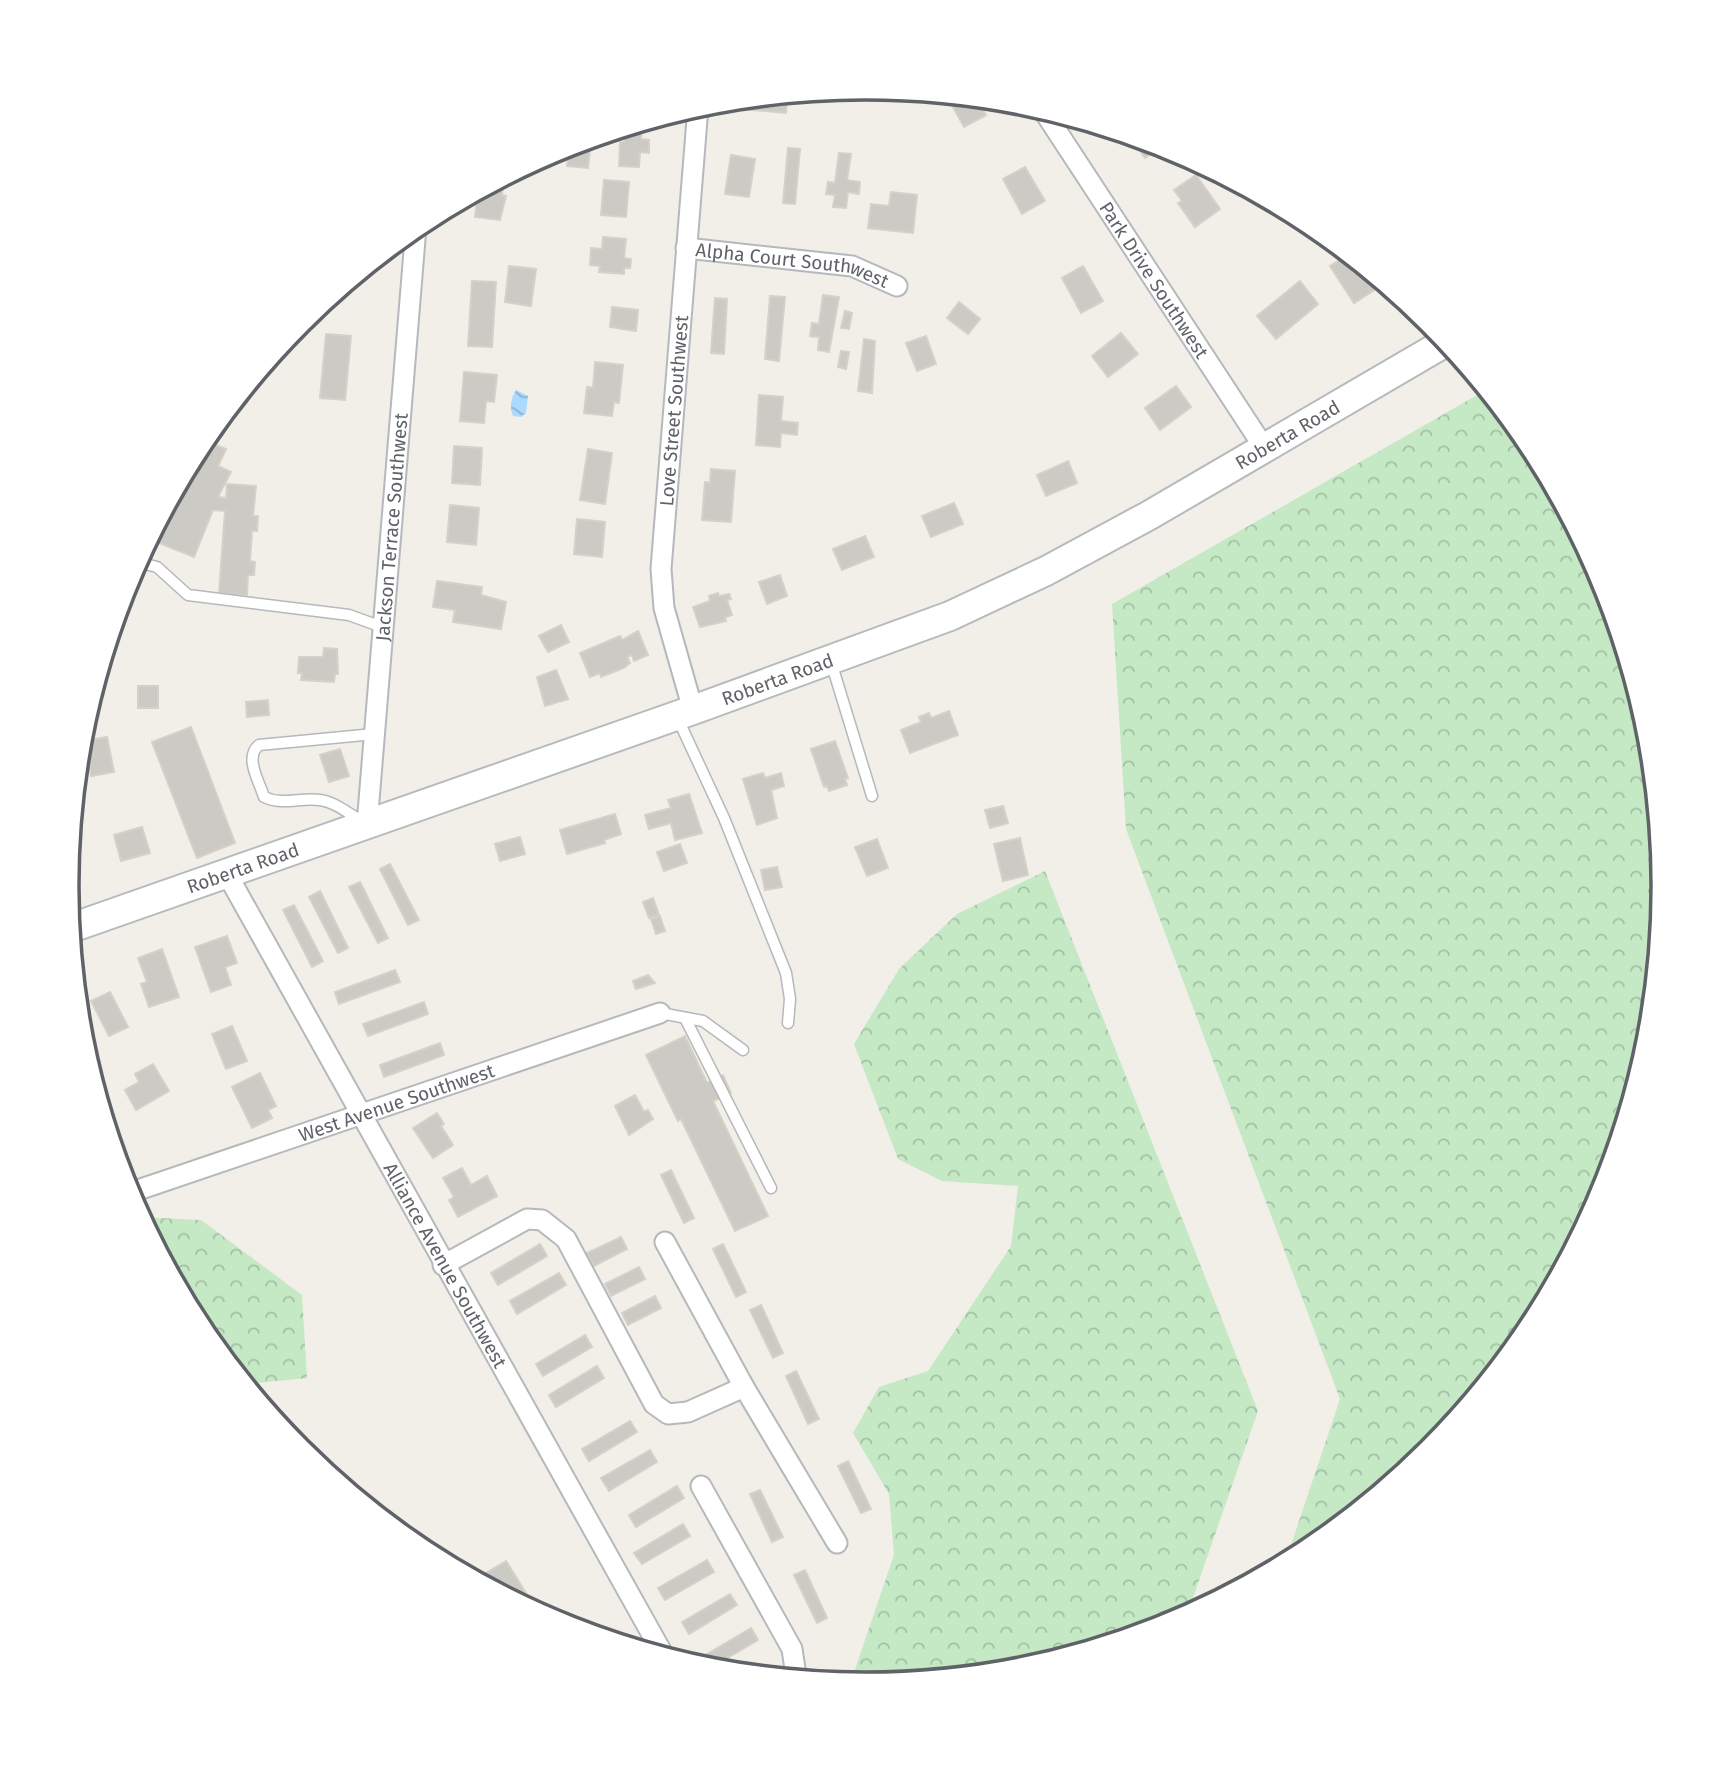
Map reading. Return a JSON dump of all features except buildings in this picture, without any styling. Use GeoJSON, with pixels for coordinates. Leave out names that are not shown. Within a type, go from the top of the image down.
{"type":"FeatureCollection","features":[{"type":"Feature","properties":{"kind":"street","name":"Love Street Southwest"},"geometry":{"type":"LineString","coordinates":[[685,713],[664,608],[661,569],[697,119]]}},
{"type":"Feature","properties":{"kind":"street","name":"Park Drive Southwest"},"geometry":{"type":"LineString","coordinates":[[1052,123],[1265,449]]}},
{"type":"Feature","properties":{"kind":"street","name":"Jackson Terrace Southwest"},"geometry":{"type":"LineString","coordinates":[[367,825],[414,243]]}},
{"type":"Feature","properties":{"kind":"street","name":"Alpha Court Southwest"},"geometry":{"type":"LineString","coordinates":[[687,248],[852,266],[897,286]]}},
{"type":"Feature","properties":{"kind":"street","name":"Roberta Road"},"geometry":{"type":"LineString","coordinates":[[80,925],[685,713],[944,618],[1046,571],[1265,449],[1437,348]]}},
{"type":"Feature","properties":{"kind":"street","name":"Alliance Avenue Southwest"},"geometry":{"type":"LineString","coordinates":[[227,874],[656,1644]]}},
{"type":"Feature","properties":{"kind":"street","name":"West Avenue Southwest"},"geometry":{"type":"LineString","coordinates":[[140,1189],[660,1013]]}},
{"type":"Feature","properties":{"kind":"street"},"geometry":{"type":"LineString","coordinates":[[443,1265],[527,1219],[542,1220],[566,1239],[654,1404],[668,1414],[688,1412],[744,1387]]}},
{"type":"Feature","properties":{"kind":"street"},"geometry":{"type":"LineString","coordinates":[[664,1242],[744,1387],[837,1543]]}},
{"type":"Feature","properties":{"kind":"street"},"geometry":{"type":"LineString","coordinates":[[701,1486],[792,1649],[795,1669]]}},
{"type":"Feature","properties":{"kind":"lane"},"geometry":{"type":"LineString","coordinates":[[148,565],[156,567],[188,596],[349,615],[382,627]]}},
{"type":"Feature","properties":{"kind":"lane"},"geometry":{"type":"LineString","coordinates":[[831,661],[872,796]]}},
{"type":"Feature","properties":{"kind":"lane"},"geometry":{"type":"LineString","coordinates":[[685,713],[786,973],[790,999],[788,1023]]}},
{"type":"Feature","properties":{"kind":"lane"},"geometry":{"type":"LineString","coordinates":[[367,825],[335,804],[320,800],[275,802],[264,797],[251,759],[253,750],[258,745],[374,734]]}},
{"type":"Feature","properties":{"kind":"lane"},"geometry":{"type":"LineString","coordinates":[[660,1013],[703,1021],[743,1050]]}},
{"type":"Feature","properties":{"kind":"lane"},"geometry":{"type":"LineString","coordinates":[[685,1018],[771,1188]]}},
{"type":"Feature","properties":{"kind":"green space"},"geometry":{"type":"Polygon","coordinates":[[[1478,395],[1519,450],[1570,539],[1610,634],[1636,733],[1650,835],[1650,938],[1645,989],[1624,1090],[1610,1139],[1591,1187],[1546,1280],[1489,1365],[1456,1405],[1383,1478],[1344,1510],[1290,1547],[1340,1399],[1126,829],[1112,604],[1478,395]]]}},
{"type":"Feature","properties":{"kind":"green space"},"geometry":{"type":"Polygon","coordinates":[[[1045,871],[1258,1411],[1192,1602],[1118,1631],[1018,1658],[916,1671],[854,1673],[894,1555],[889,1494],[853,1433],[879,1387],[928,1371],[1011,1246],[1018,1186],[942,1181],[898,1159],[854,1044],[899,969],[957,914],[1045,871]]]}},
{"type":"Feature","properties":{"kind":"green space"},"geometry":{"type":"Polygon","coordinates":[[[153,1218],[201,1220],[302,1295],[307,1378],[256,1383],[211,1323],[184,1280],[153,1218]]]}},
{"type":"Feature","properties":{"kind":"water"},"geometry":{"type":"Polygon","coordinates":[[[516,390],[528,396],[526,413],[521,417],[513,416],[511,409],[516,390]]]}}]}
